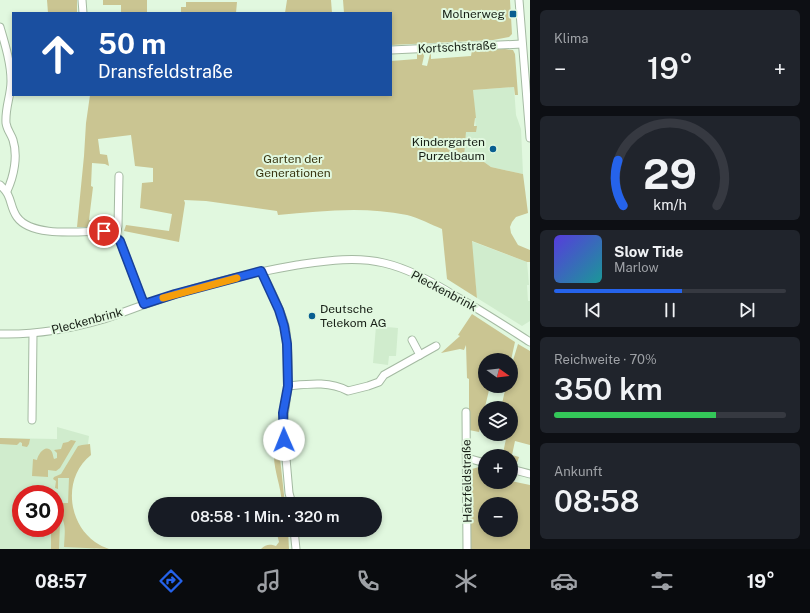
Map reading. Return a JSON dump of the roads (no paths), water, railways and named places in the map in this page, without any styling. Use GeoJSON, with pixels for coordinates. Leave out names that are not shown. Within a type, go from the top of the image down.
{"type":"FeatureCollection","features":[{"type":"Feature","properties":{"kind":"street"},"geometry":{"type":"LineString","coordinates":[[82,0],[83,12]]}},
{"type":"Feature","properties":{"kind":"street"},"geometry":{"type":"LineString","coordinates":[[519,0],[530,138]]}},
{"type":"Feature","properties":{"kind":"street"},"geometry":{"type":"LineString","coordinates":[[0,27],[9,62],[11,80],[6,107],[6,124],[13,139],[15,149],[12,181],[7,191]]}},
{"type":"Feature","properties":{"kind":"street","name":"Kortschstraße"},"geometry":{"type":"LineString","coordinates":[[392,50],[522,44]]}},
{"type":"Feature","properties":{"kind":"street"},"geometry":{"type":"LineString","coordinates":[[116,236],[118,226],[120,176]]}},
{"type":"Feature","properties":{"kind":"street"},"geometry":{"type":"LineString","coordinates":[[0,185],[7,191],[16,216],[31,228],[47,231],[104,231],[110,232],[116,236],[120,241],[144,304]]}},
{"type":"Feature","properties":{"kind":"street","name":"Pleckenbrink"},"geometry":{"type":"LineString","coordinates":[[0,334],[33,334],[64,330],[105,319],[175,294],[261,271],[326,261],[348,260],[384,263],[422,276],[530,342]]}},
{"type":"Feature","properties":{"kind":"street"},"geometry":{"type":"LineString","coordinates":[[261,271],[279,310],[284,326],[288,362],[288,386],[283,413],[283,424],[289,497]]}},
{"type":"Feature","properties":{"kind":"street"},"geometry":{"type":"LineString","coordinates":[[32,420],[33,334]]}},
{"type":"Feature","properties":{"kind":"street"},"geometry":{"type":"LineString","coordinates":[[412,340],[420,355]]}},
{"type":"Feature","properties":{"kind":"street"},"geometry":{"type":"LineString","coordinates":[[288,386],[315,383],[338,386],[348,391],[362,388],[379,382],[384,375],[436,346]]}},
{"type":"Feature","properties":{"kind":"street","name":"Hatzfeldstraße"},"geometry":{"type":"LineString","coordinates":[[466,412],[467,549]]}},
{"type":"Feature","properties":{"kind":"street"},"geometry":{"type":"LineString","coordinates":[[467,458],[478,461]]}},
{"type":"Feature","properties":{"kind":"street"},"geometry":{"type":"LineString","coordinates":[[518,471],[530,474]]}},
{"type":"Feature","properties":{"kind":"street"},"geometry":{"type":"LineString","coordinates":[[295,537],[296,549]]}},
{"type":"Feature","properties":{"kind":"place","name":"Molnerweg"},"geometry":{"type":"Point","coordinates":[513,14]}},
{"type":"Feature","properties":{"kind":"place","name":"Kindergarten Purzelbaum"},"geometry":{"type":"Point","coordinates":[493,149]}},
{"type":"Feature","properties":{"kind":"place","name":"Deutsche Telekom AG"},"geometry":{"type":"Point","coordinates":[312,316]}},
{"type":"Feature","properties":{"kind":"park label","name":"Garten der Generationen"},"geometry":{"type":"Point","coordinates":[293,166]}}]}
